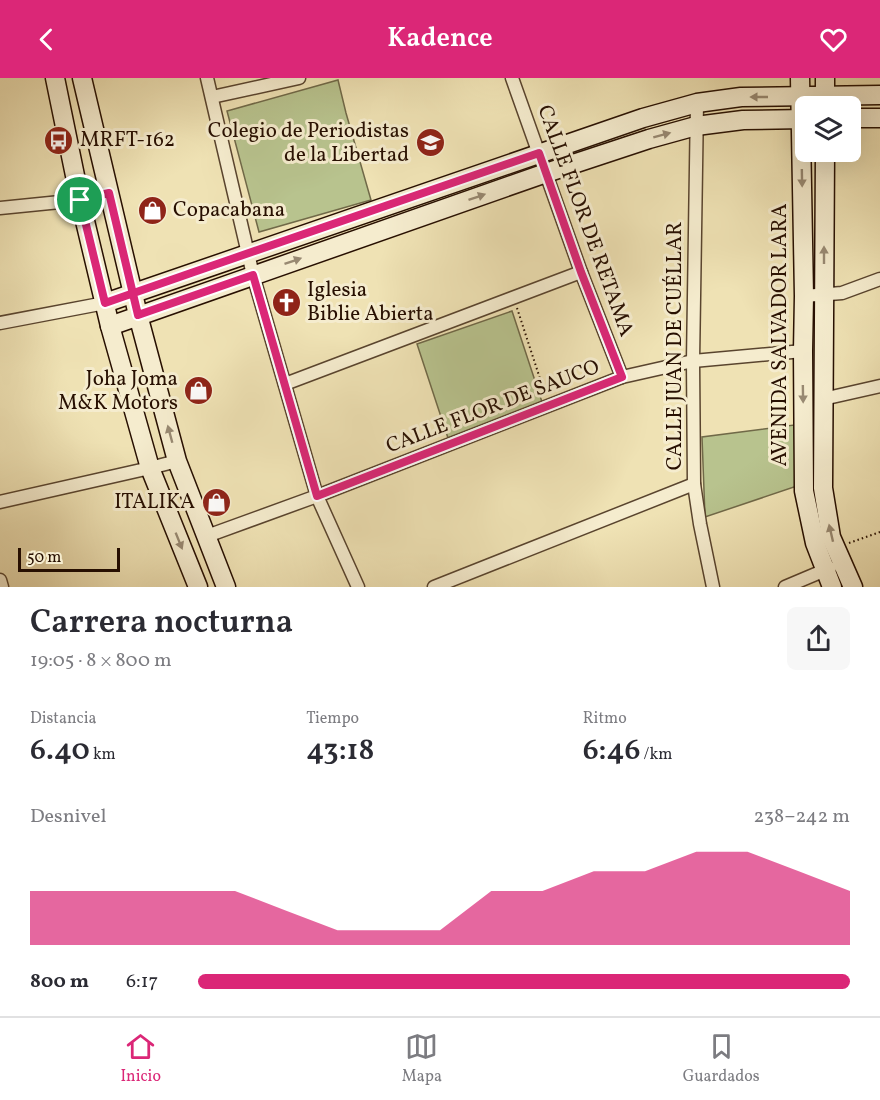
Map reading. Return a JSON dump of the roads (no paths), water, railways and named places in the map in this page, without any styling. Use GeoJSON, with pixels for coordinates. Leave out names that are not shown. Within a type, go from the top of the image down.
{"type":"FeatureCollection","features":[{"type":"Feature","properties":{"kind":"street"},"geometry":{"type":"LineString","coordinates":[[55,78],[80,200],[110,326],[150,468],[198,587]]}},
{"type":"Feature","properties":{"kind":"street"},"geometry":{"type":"LineString","coordinates":[[82,78],[138,315],[177,461],[226,587]]}},
{"type":"Feature","properties":{"kind":"street"},"geometry":{"type":"LineString","coordinates":[[207,78],[253,275],[317,496],[358,587]]}},
{"type":"Feature","properties":{"kind":"street"},"geometry":{"type":"LineString","coordinates":[[212,97],[299,78]]}},
{"type":"Feature","properties":{"kind":"street","name":"CALLE FLOR DE RETAMA"},"geometry":{"type":"LineString","coordinates":[[512,78],[581,272],[622,377]]}},
{"type":"Feature","properties":{"kind":"street","name":"AVENIDA SALVADOR LARA"},"geometry":{"type":"LineString","coordinates":[[800,78],[800,96]]}},
{"type":"Feature","properties":{"kind":"street"},"geometry":{"type":"LineString","coordinates":[[800,96],[825,93],[880,95]]}},
{"type":"Feature","properties":{"kind":"street"},"geometry":{"type":"LineString","coordinates":[[0,323],[105,303],[643,118],[697,103],[741,97],[795,96]]}},
{"type":"Feature","properties":{"kind":"street","name":"CALLE JUAN DE CUÉLLAR"},"geometry":{"type":"LineString","coordinates":[[697,103],[693,361],[694,484],[713,587]]}},
{"type":"Feature","properties":{"kind":"street"},"geometry":{"type":"LineString","coordinates":[[861,118],[880,118]]}},
{"type":"Feature","properties":{"kind":"street"},"geometry":{"type":"LineString","coordinates":[[110,326],[546,173],[650,139],[696,126],[743,120],[795,119]]}},
{"type":"Feature","properties":{"kind":"street","name":"AVENIDA SALVADOR LARA"},"geometry":{"type":"LineString","coordinates":[[803,162],[804,491],[815,543],[828,579]]}},
{"type":"Feature","properties":{"kind":"street","name":"AVENIDA SALVADOR LARA"},"geometry":{"type":"LineString","coordinates":[[825,162],[823,488],[831,537],[853,587]]}},
{"type":"Feature","properties":{"kind":"street"},"geometry":{"type":"LineString","coordinates":[[0,208],[80,200],[109,193]]}},
{"type":"Feature","properties":{"kind":"street"},"geometry":{"type":"LineString","coordinates":[[285,384],[581,272]]}},
{"type":"Feature","properties":{"kind":"street"},"geometry":{"type":"LineString","coordinates":[[804,296],[842,294],[880,279]]}},
{"type":"Feature","properties":{"kind":"street","name":"CALLE FLOR DE SAUCO"},"geometry":{"type":"LineString","coordinates":[[207,536],[317,496],[622,377],[693,361],[803,351]]}},
{"type":"Feature","properties":{"kind":"street"},"geometry":{"type":"LineString","coordinates":[[823,399],[880,386]]}},
{"type":"Feature","properties":{"kind":"street"},"geometry":{"type":"LineString","coordinates":[[0,502],[177,461]]}},
{"type":"Feature","properties":{"kind":"street"},"geometry":{"type":"LineString","coordinates":[[434,587],[694,484]]}},
{"type":"Feature","properties":{"kind":"street"},"geometry":{"type":"LineString","coordinates":[[784,587],[828,579],[838,555]]}},
{"type":"Feature","properties":{"kind":"street"},"geometry":{"type":"LineString","coordinates":[[0,580],[2,587]]}},
{"type":"Feature","properties":{"kind":"place","name":"MRFT-162"},"geometry":{"type":"Point","coordinates":[59,140]}},
{"type":"Feature","properties":{"kind":"place","name":"Colegio de Periodistas de la Libertad"},"geometry":{"type":"Point","coordinates":[430,143]}},
{"type":"Feature","properties":{"kind":"place","name":"Copacabana"},"geometry":{"type":"Point","coordinates":[152,210]}},
{"type":"Feature","properties":{"kind":"place","name":"Iglesia Biblie Abierta"},"geometry":{"type":"Point","coordinates":[286,302]}},
{"type":"Feature","properties":{"kind":"place","name":"Joha Joma M&K Motors"},"geometry":{"type":"Point","coordinates":[199,391]}},
{"type":"Feature","properties":{"kind":"place","name":"ITALIKA"},"geometry":{"type":"Point","coordinates":[216,502]}}]}
